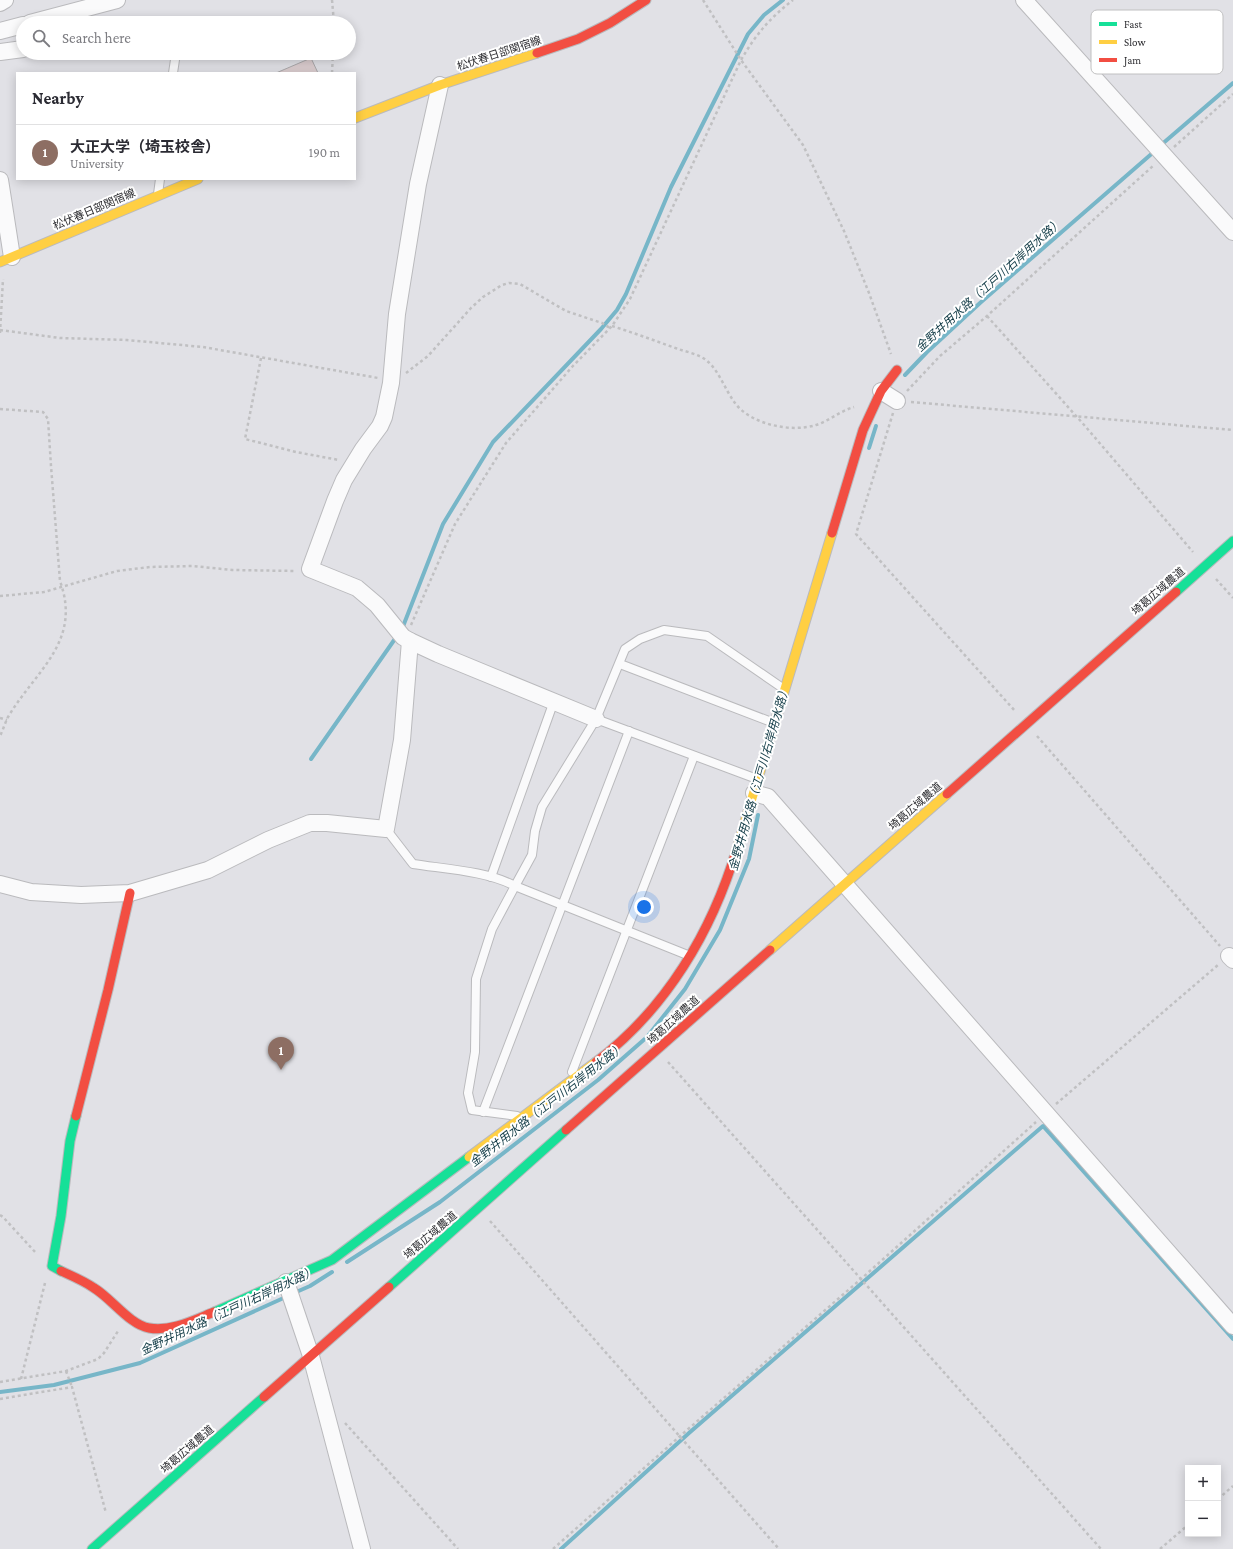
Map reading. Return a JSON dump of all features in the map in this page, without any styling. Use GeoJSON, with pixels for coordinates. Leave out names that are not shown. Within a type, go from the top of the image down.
{"type":"FeatureCollection","features":[{"type":"Feature","properties":{"kind":"street"},"geometry":{"type":"LineString","coordinates":[[0,3],[5,0]]}},
{"type":"Feature","properties":{"kind":"street"},"geometry":{"type":"LineString","coordinates":[[66,16],[117,0]]}},
{"type":"Feature","properties":{"kind":"street","name":"松伏春日部関宿線"},"geometry":{"type":"LineString","coordinates":[[356,118],[440,85],[578,39],[610,23],[646,0]]}},
{"type":"Feature","properties":{"kind":"street"},"geometry":{"type":"LineString","coordinates":[[1024,0],[1091,73]]}},
{"type":"Feature","properties":{"kind":"street"},"geometry":{"type":"LineString","coordinates":[[0,31],[16,27]]}},
{"type":"Feature","properties":{"kind":"street"},"geometry":{"type":"LineString","coordinates":[[0,52],[16,50]]}},
{"type":"Feature","properties":{"kind":"street"},"geometry":{"type":"LineString","coordinates":[[1092,74],[1233,232]]}},
{"type":"Feature","properties":{"kind":"street"},"geometry":{"type":"LineString","coordinates":[[440,85],[418,184],[397,314],[391,381],[382,421],[344,480],[310,569],[357,588],[377,605],[403,636],[438,654],[596,719]]}},
{"type":"Feature","properties":{"kind":"street"},"geometry":{"type":"LineString","coordinates":[[0,180],[6,260]]}},
{"type":"Feature","properties":{"kind":"street","name":"松伏春日部関宿線"},"geometry":{"type":"LineString","coordinates":[[6,260],[196,180]]}},
{"type":"Feature","properties":{"kind":"street"},"geometry":{"type":"LineString","coordinates":[[130,893],[108,990],[70,1141],[61,1216],[51,1266],[95,1288],[127,1316],[148,1328],[163,1328],[185,1324],[286,1282],[332,1260],[609,1052],[638,1024],[680,973],[715,910],[760,790],[775,724],[785,689],[863,430],[877,398],[897,370]]}},
{"type":"Feature","properties":{"kind":"street"},"geometry":{"type":"LineString","coordinates":[[877,398],[897,401]]}},
{"type":"Feature","properties":{"kind":"street","name":"埼葛広域農道"},"geometry":{"type":"LineString","coordinates":[[92,1549],[1233,541]]}},
{"type":"Feature","properties":{"kind":"street"},"geometry":{"type":"LineString","coordinates":[[0,884],[31,892],[81,895],[130,893],[208,870],[268,840],[310,823],[328,823],[386,829],[402,740],[403,636]]}},
{"type":"Feature","properties":{"kind":"street"},"geometry":{"type":"LineString","coordinates":[[760,790],[1233,1326]]}},
{"type":"Feature","properties":{"kind":"street"},"geometry":{"type":"LineString","coordinates":[[286,1282],[311,1356],[362,1549]]}},
{"type":"Feature","properties":{"kind":"lane"},"geometry":{"type":"LineString","coordinates":[[173,72],[175,60]]}},
{"type":"Feature","properties":{"kind":"lane"},"geometry":{"type":"LineString","coordinates":[[158,195],[160,180]]}},
{"type":"Feature","properties":{"kind":"lane"},"geometry":{"type":"LineString","coordinates":[[524,1117],[472,1110],[468,1093],[474,1052],[476,979],[492,929],[532,855],[535,831],[542,806],[596,719],[625,649],[640,639],[664,630],[707,636],[785,689]]}},
{"type":"Feature","properties":{"kind":"lane"},"geometry":{"type":"LineString","coordinates":[[620,664],[775,724]]}},
{"type":"Feature","properties":{"kind":"lane"},"geometry":{"type":"LineString","coordinates":[[491,877],[554,701]]}},
{"type":"Feature","properties":{"kind":"lane"},"geometry":{"type":"LineString","coordinates":[[596,719],[694,756],[760,790]]}},
{"type":"Feature","properties":{"kind":"lane"},"geometry":{"type":"LineString","coordinates":[[482,1112],[629,731]]}},
{"type":"Feature","properties":{"kind":"lane"},"geometry":{"type":"LineString","coordinates":[[567,1084],[694,756]]}},
{"type":"Feature","properties":{"kind":"lane"},"geometry":{"type":"LineString","coordinates":[[386,829],[413,864],[504,880],[561,905],[690,956]]}},
{"type":"Feature","properties":{"kind":"path"},"geometry":{"type":"LineString","coordinates":[[332,0],[333,16]]}},
{"type":"Feature","properties":{"kind":"path"},"geometry":{"type":"LineString","coordinates":[[703,0],[741,60],[803,145],[844,232],[869,292],[897,370]]}},
{"type":"Feature","properties":{"kind":"path"},"geometry":{"type":"LineString","coordinates":[[403,636],[418,612],[455,524],[506,444],[543,400],[611,327],[630,299],[741,60],[762,27],[777,12],[793,0]]}},
{"type":"Feature","properties":{"kind":"path"},"geometry":{"type":"LineString","coordinates":[[332,72],[333,60]]}},
{"type":"Feature","properties":{"kind":"path"},"geometry":{"type":"LineString","coordinates":[[1231,958],[1026,724],[856,534],[897,401],[940,356],[987,316],[1164,154],[1233,94]]}},
{"type":"Feature","properties":{"kind":"path"},"geometry":{"type":"LineString","coordinates":[[6,260],[0,332],[60,338],[168,343],[203,347],[391,381],[401,378],[428,356],[471,308],[483,297],[502,285],[509,283],[520,284],[566,311],[662,343],[706,360],[713,367],[727,393],[736,405],[746,413],[776,426],[805,428],[817,425],[845,410],[877,398]]}},
{"type":"Feature","properties":{"kind":"path"},"geometry":{"type":"LineString","coordinates":[[987,316],[1085,426],[1233,598]]}},
{"type":"Feature","properties":{"kind":"path"},"geometry":{"type":"LineString","coordinates":[[261,358],[245,439],[296,452],[354,464]]}},
{"type":"Feature","properties":{"kind":"path"},"geometry":{"type":"LineString","coordinates":[[897,401],[1233,430]]}},
{"type":"Feature","properties":{"kind":"path"},"geometry":{"type":"LineString","coordinates":[[0,409],[43,412],[48,419],[60,581],[66,611],[64,630],[57,649],[7,720],[0,736]]}},
{"type":"Feature","properties":{"kind":"path"},"geometry":{"type":"LineString","coordinates":[[0,596],[44,592],[117,571],[150,567],[193,566],[275,572],[303,571],[310,569]]}},
{"type":"Feature","properties":{"kind":"path"},"geometry":{"type":"LineString","coordinates":[[0,718],[7,720]]}},
{"type":"Feature","properties":{"kind":"path"},"geometry":{"type":"LineString","coordinates":[[658,1050],[1101,1549]]}},
{"type":"Feature","properties":{"kind":"path"},"geometry":{"type":"LineString","coordinates":[[478,1208],[779,1549]]}},
{"type":"Feature","properties":{"kind":"path"},"geometry":{"type":"LineString","coordinates":[[0,1215],[51,1266],[20,1379]]}},
{"type":"Feature","properties":{"kind":"path"},"geometry":{"type":"LineString","coordinates":[[553,1549],[861,1279]]}},
{"type":"Feature","properties":{"kind":"path"},"geometry":{"type":"LineString","coordinates":[[0,1382],[66,1371],[98,1359],[104,1353],[127,1316]]}},
{"type":"Feature","properties":{"kind":"path"},"geometry":{"type":"LineString","coordinates":[[66,1371],[72,1387],[111,1532]]}},
{"type":"Feature","properties":{"kind":"path"},"geometry":{"type":"LineString","coordinates":[[0,1399],[72,1387]]}},
{"type":"Feature","properties":{"kind":"path"},"geometry":{"type":"LineString","coordinates":[[343,1421],[458,1549]]}},
{"type":"Feature","properties":{"kind":"path"},"geometry":{"type":"LineString","coordinates":[[1221,1496],[1233,1486]]}},
{"type":"Feature","properties":{"kind":"path"},"geometry":{"type":"LineString","coordinates":[[1160,1549],[1185,1528]]}},
{"type":"Feature","properties":{"kind":"building"},"geometry":{"type":"Polygon","coordinates":[[[306,60],[312,60],[318,72],[278,72],[306,60]]]}},
{"type":"Feature","properties":{"kind":"waterway"},"geometry":{"type":"LineString","coordinates":[[402,629],[443,524],[493,442],[601,329],[617,310],[626,294],[671,187],[748,34],[764,15],[783,0]]}},
{"type":"Feature","properties":{"kind":"waterway","name":"金野井用水路（江戸川右岸用水路）"},"geometry":{"type":"LineString","coordinates":[[1161,145],[1233,83]]}},
{"type":"Feature","properties":{"kind":"waterway","name":"金野井用水路（江戸川右岸用水路）"},"geometry":{"type":"LineString","coordinates":[[905,375],[927,352],[980,303],[1156,150]]}},
{"type":"Feature","properties":{"kind":"waterway","name":"金野井用水路（江戸川右岸用水路）"},"geometry":{"type":"LineString","coordinates":[[869,448],[876,426]]}},
{"type":"Feature","properties":{"kind":"waterway"},"geometry":{"type":"LineString","coordinates":[[311,759],[397,636]]}},
{"type":"Feature","properties":{"kind":"waterway","name":"金野井用水路（江戸川右岸用水路）"},"geometry":{"type":"LineString","coordinates":[[347,1262],[440,1202],[598,1080],[647,1037],[685,989],[720,930],[749,859],[758,815]]}},
{"type":"Feature","properties":{"kind":"waterway"},"geometry":{"type":"LineString","coordinates":[[561,1549],[689,1433],[1043,1126],[1233,1339]]}},
{"type":"Feature","properties":{"kind":"waterway","name":"金野井用水路（江戸川右岸用水路）"},"geometry":{"type":"LineString","coordinates":[[294,1293],[310,1286],[332,1272]]}},
{"type":"Feature","properties":{"kind":"waterway","name":"金野井用水路（江戸川右岸用水路）"},"geometry":{"type":"LineString","coordinates":[[0,1392],[54,1385],[140,1363],[288,1296]]}},
{"type":"Feature","properties":{"kind":"traffic: fast"},"geometry":{"type":"LineString","coordinates":[[1176,592],[1233,541]]}},
{"type":"Feature","properties":{"kind":"traffic: fast"},"geometry":{"type":"LineString","coordinates":[[61,1271],[52,1266],[61,1216],[70,1141],[76,1116]]}},
{"type":"Feature","properties":{"kind":"traffic: fast"},"geometry":{"type":"LineString","coordinates":[[389,1287],[566,1130]]}},
{"type":"Feature","properties":{"kind":"traffic: fast"},"geometry":{"type":"LineString","coordinates":[[214,1312],[332,1260],[469,1157]]}},
{"type":"Feature","properties":{"kind":"traffic: fast"},"geometry":{"type":"LineString","coordinates":[[92,1549],[264,1397]]}},
{"type":"Feature","properties":{"kind":"traffic: slow"},"geometry":{"type":"LineString","coordinates":[[356,118],[440,85],[537,53]]}},
{"type":"Feature","properties":{"kind":"traffic: slow"},"geometry":{"type":"LineString","coordinates":[[0,262],[196,180]]}},
{"type":"Feature","properties":{"kind":"traffic: slow"},"geometry":{"type":"LineString","coordinates":[[737,848],[832,533]]}},
{"type":"Feature","properties":{"kind":"traffic: slow"},"geometry":{"type":"LineString","coordinates":[[770,950],[947,794]]}},
{"type":"Feature","properties":{"kind":"traffic: slow"},"geometry":{"type":"LineString","coordinates":[[469,1157],[596,1062]]}},
{"type":"Feature","properties":{"kind":"traffic: jam"},"geometry":{"type":"LineString","coordinates":[[537,53],[578,39],[610,23],[646,0]]}},
{"type":"Feature","properties":{"kind":"traffic: jam"},"geometry":{"type":"LineString","coordinates":[[832,533],[863,430],[881,391],[897,370]]}},
{"type":"Feature","properties":{"kind":"traffic: jam"},"geometry":{"type":"LineString","coordinates":[[947,794],[1176,592]]}},
{"type":"Feature","properties":{"kind":"traffic: jam"},"geometry":{"type":"LineString","coordinates":[[596,1062],[621,1041],[644,1018],[665,993],[683,967],[700,939],[714,909],[727,879],[737,848]]}},
{"type":"Feature","properties":{"kind":"traffic: jam"},"geometry":{"type":"LineString","coordinates":[[76,1116],[108,990],[130,893]]}},
{"type":"Feature","properties":{"kind":"traffic: jam"},"geometry":{"type":"LineString","coordinates":[[566,1130],[770,950]]}},
{"type":"Feature","properties":{"kind":"traffic: jam"},"geometry":{"type":"LineString","coordinates":[[61,1271],[90,1285],[128,1317],[142,1326],[149,1328],[157,1329],[174,1327],[214,1312]]}},
{"type":"Feature","properties":{"kind":"traffic: jam"},"geometry":{"type":"LineString","coordinates":[[264,1397],[389,1287]]}},
{"type":"Feature","properties":{"kind":"place","name":"大正大学（埼玉校舎）"},"geometry":{"type":"Point","coordinates":[281,1070]}}]}
